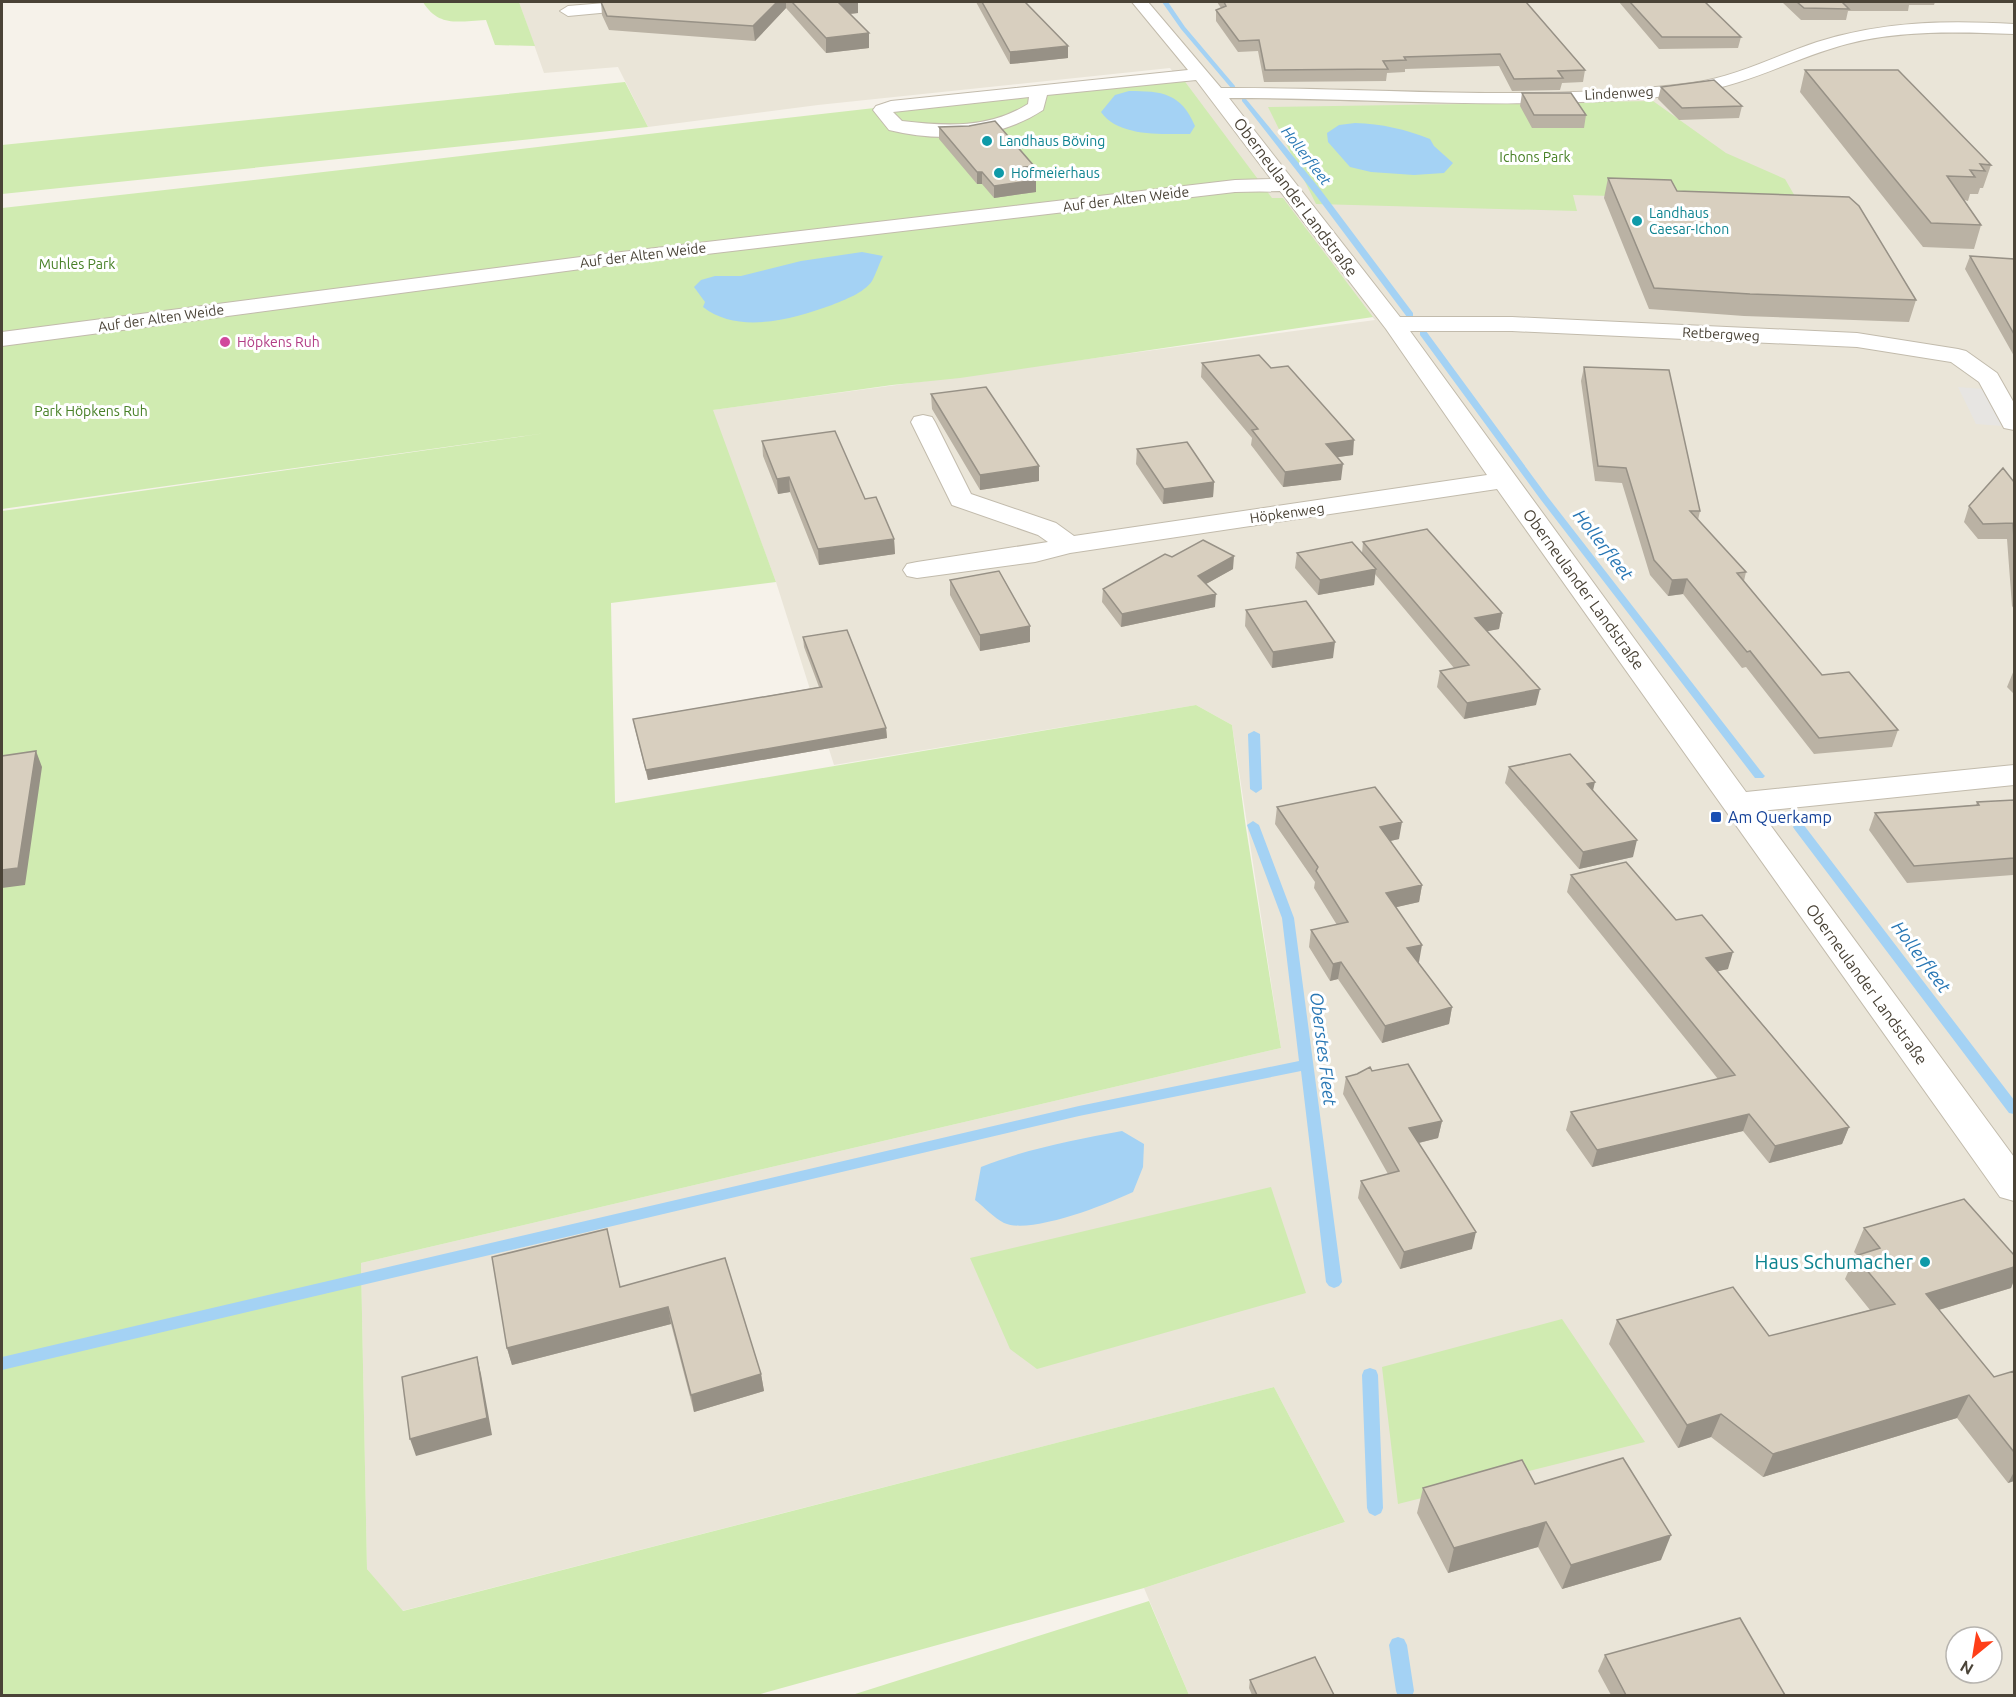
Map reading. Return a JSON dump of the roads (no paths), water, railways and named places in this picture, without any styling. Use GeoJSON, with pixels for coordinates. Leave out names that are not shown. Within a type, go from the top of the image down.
{"type":"FeatureCollection","features":[{"type":"Feature","properties":{"kind":"street"},"geometry":{"type":"LineString","coordinates":[[568,10],[663,2]]}},
{"type":"Feature","properties":{"kind":"street","name":"Oberneulander Landstraße"},"geometry":{"type":"LineString","coordinates":[[1140,2],[1216,93],[1394,324],[2014,1186]]}},
{"type":"Feature","properties":{"kind":"street","name":"Lindenweg"},"geometry":{"type":"LineString","coordinates":[[1216,93],[1488,97],[1668,91],[1726,81],[1844,40],[1907,31],[2014,29]]}},
{"type":"Feature","properties":{"kind":"street"},"geometry":{"type":"LineString","coordinates":[[1037,90],[1036,106],[1023,117],[1005,124],[977,129],[954,131],[896,126],[882,110],[891,106],[1037,90],[1200,74]]}},
{"type":"Feature","properties":{"kind":"street","name":"Auf der Alten Weide"},"geometry":{"type":"LineString","coordinates":[[2,339],[646,255],[1235,186],[1287,185]]}},
{"type":"Feature","properties":{"kind":"street","name":"Retbergweg"},"geometry":{"type":"LineString","coordinates":[[1394,324],[1512,324],[1857,340],[1958,356],[1989,378],[2013,423]]}},
{"type":"Feature","properties":{"kind":"street"},"geometry":{"type":"LineString","coordinates":[[923,422],[961,499],[1047,529],[1069,545]]}},
{"type":"Feature","properties":{"kind":"street","name":"Höpkenweg"},"geometry":{"type":"LineString","coordinates":[[917,570],[1035,554],[1069,545],[1504,480]]}},
{"type":"Feature","properties":{"kind":"street"},"geometry":{"type":"LineString","coordinates":[[1737,803],[2014,775]]}},
{"type":"Feature","properties":{"kind":"water"},"geometry":{"type":"Polygon","coordinates":[[[1129,91],[1161,93],[1177,100],[1195,126],[1190,134],[1167,134],[1141,132],[1118,126],[1101,112],[1115,95],[1129,91]]]}},
{"type":"Feature","properties":{"kind":"water"},"geometry":{"type":"Polygon","coordinates":[[[1355,123],[1412,132],[1430,139],[1434,146],[1453,163],[1444,173],[1414,175],[1371,172],[1350,167],[1328,142],[1327,133],[1339,125],[1355,123]]]}},
{"type":"Feature","properties":{"kind":"water"},"geometry":{"type":"Polygon","coordinates":[[[862,252],[883,256],[872,281],[864,289],[832,305],[784,319],[749,322],[717,316],[703,307],[705,302],[694,287],[701,280],[715,276],[741,276],[801,261],[862,252]]]}},
{"type":"Feature","properties":{"kind":"water"},"geometry":{"type":"Polygon","coordinates":[[[1122,1131],[1144,1144],[1143,1167],[1133,1192],[1106,1204],[1050,1222],[1016,1226],[1004,1223],[975,1200],[981,1167],[1033,1150],[1122,1131]]]}},
{"type":"Feature","properties":{"kind":"waterway","name":"Hollerfleet"},"geometry":{"type":"LineString","coordinates":[[1165,2],[1183,28],[1233,87]]}},
{"type":"Feature","properties":{"kind":"waterway","name":"Hollerfleet"},"geometry":{"type":"LineString","coordinates":[[1244,100],[1317,191],[1410,315]]}},
{"type":"Feature","properties":{"kind":"waterway","name":"Hollerfleet"},"geometry":{"type":"LineString","coordinates":[[1423,333],[1544,498],[1759,776]]}},
{"type":"Feature","properties":{"kind":"waterway","name":"Oberstes Fleet"},"geometry":{"type":"LineString","coordinates":[[1254,734],[1256,789]]}},
{"type":"Feature","properties":{"kind":"waterway","name":"Oberstes Fleet"},"geometry":{"type":"LineString","coordinates":[[1253,825],[1288,918],[1334,1282]]}},
{"type":"Feature","properties":{"kind":"waterway","name":"Hollerfleet"},"geometry":{"type":"LineString","coordinates":[[1799,827],[2014,1109]]}},
{"type":"Feature","properties":{"kind":"waterway"},"geometry":{"type":"LineString","coordinates":[[2,1364],[1079,1111],[1306,1065]]}},
{"type":"Feature","properties":{"kind":"waterway","name":"Oberstes Fleet"},"geometry":{"type":"LineString","coordinates":[[1370,1375],[1375,1508]]}},
{"type":"Feature","properties":{"kind":"waterway","name":"Oberstes Fleet"},"geometry":{"type":"LineString","coordinates":[[1398,1645],[1405,1691]]}},
{"type":"Feature","properties":{"kind":"place","name":"Landhaus Böving"},"geometry":{"type":"Point","coordinates":[987,141]}},
{"type":"Feature","properties":{"kind":"place","name":"Hofmeierhaus"},"geometry":{"type":"Point","coordinates":[999,173]}},
{"type":"Feature","properties":{"kind":"place","name":"Landhaus Caesar-Ichon"},"geometry":{"type":"Point","coordinates":[1637,221]}},
{"type":"Feature","properties":{"kind":"place","name":"Höpkens Ruh"},"geometry":{"type":"Point","coordinates":[225,342]}},
{"type":"Feature","properties":{"kind":"place","name":"Am Querkamp"},"geometry":{"type":"Point","coordinates":[1716,817]}},
{"type":"Feature","properties":{"kind":"place","name":"Haus Schumacher"},"geometry":{"type":"Point","coordinates":[1925,1262]}},
{"type":"Feature","properties":{"kind":"park label","name":"Ichons Park"},"geometry":{"type":"Point","coordinates":[1535,157]}},
{"type":"Feature","properties":{"kind":"park label","name":"Muhles Park"},"geometry":{"type":"Point","coordinates":[77,264]}},
{"type":"Feature","properties":{"kind":"park label","name":"Park Höpkens Ruh"},"geometry":{"type":"Point","coordinates":[91,411]}}]}
